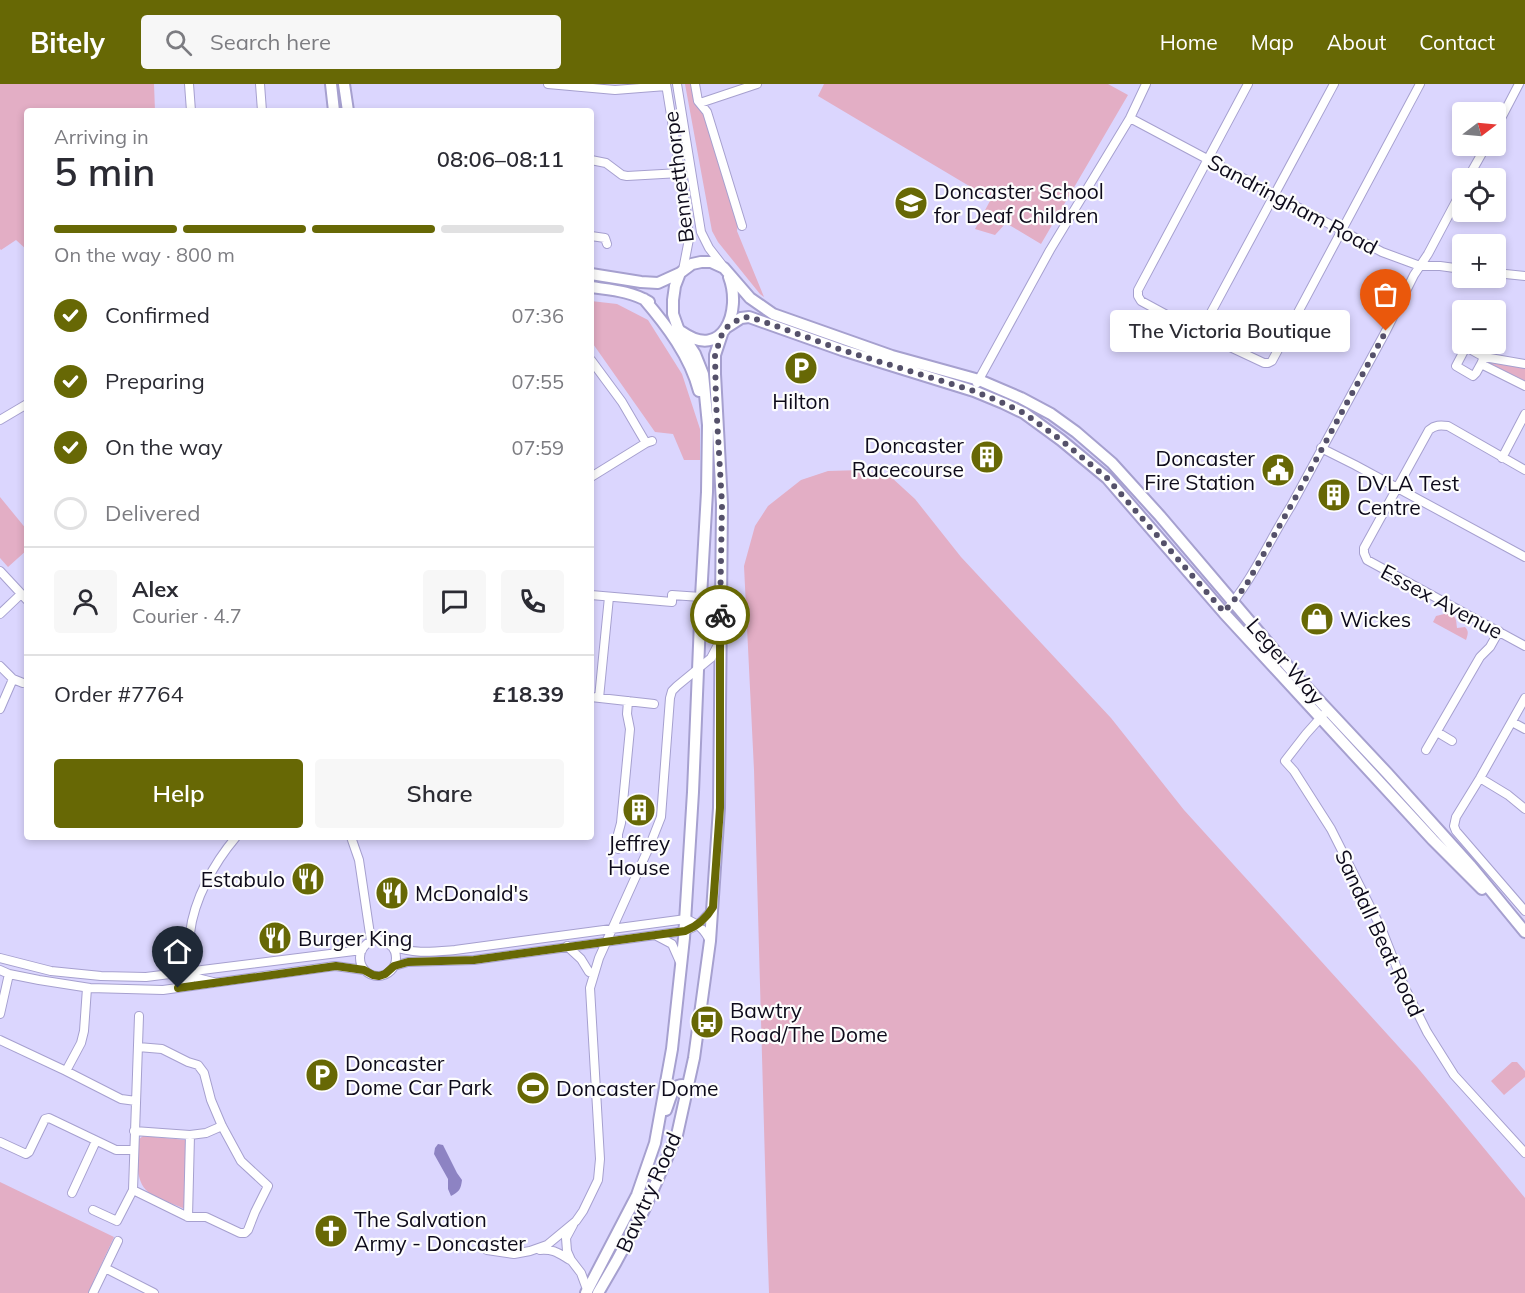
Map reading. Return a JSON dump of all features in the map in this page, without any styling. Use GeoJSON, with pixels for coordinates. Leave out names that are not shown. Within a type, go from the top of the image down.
{"type":"FeatureCollection","features":[{"type":"Feature","properties":{"kind":"highway"},"geometry":{"type":"LineString","coordinates":[[331,84],[334,108]]}},
{"type":"Feature","properties":{"kind":"highway"},"geometry":{"type":"LineString","coordinates":[[344,84],[348,108]]}},
{"type":"Feature","properties":{"kind":"highway"},"geometry":{"type":"LineString","coordinates":[[594,274],[658,283],[692,264],[711,262],[726,270],[733,286],[732,316],[724,330],[715,338],[694,339],[644,299],[621,291],[594,287]]}},
{"type":"Feature","properties":{"kind":"highway","name":"Leger Way"},"geometry":{"type":"LineString","coordinates":[[726,270],[750,298],[772,314],[892,356],[979,380],[1051,414],[1112,463],[1234,602],[1325,714]]}},
{"type":"Feature","properties":{"kind":"highway"},"geometry":{"type":"LineString","coordinates":[[680,330],[673,314],[672,300],[682,271]]}},
{"type":"Feature","properties":{"kind":"highway","name":"Bawtry Road"},"geometry":{"type":"LineString","coordinates":[[644,299],[679,345],[695,375],[708,425]]}},
{"type":"Feature","properties":{"kind":"highway","name":"Leger Way"},"geometry":{"type":"LineString","coordinates":[[724,330],[741,318],[749,317],[842,350],[974,391],[1024,413],[1061,440],[1107,478],[1224,612],[1325,714],[1460,868],[1525,932]]}},
{"type":"Feature","properties":{"kind":"highway","name":"Bawtry Road"},"geometry":{"type":"LineString","coordinates":[[590,1293],[637,1195],[656,1139],[672,1049],[685,925],[707,492],[708,425],[703,374],[695,354],[680,330]]}},
{"type":"Feature","properties":{"kind":"highway","name":"Bawtry Road"},"geometry":{"type":"LineString","coordinates":[[590,1293],[644,1210],[676,1136],[694,1058],[710,941],[720,808],[722,504],[715,355],[724,330]]}},
{"type":"Feature","properties":{"kind":"highway"},"geometry":{"type":"LineString","coordinates":[[656,1139],[675,1087],[679,1084],[688,1086]]}},
{"type":"Feature","properties":{"kind":"street"},"geometry":{"type":"LineString","coordinates":[[189,84],[191,108]]}},
{"type":"Feature","properties":{"kind":"street"},"geometry":{"type":"LineString","coordinates":[[260,84],[262,108]]}},
{"type":"Feature","properties":{"kind":"street"},"geometry":{"type":"LineString","coordinates":[[552,84],[615,90],[666,85]]}},
{"type":"Feature","properties":{"kind":"street","name":"Bennetthorpe"},"geometry":{"type":"LineString","coordinates":[[676,84],[701,231],[709,248],[726,270]]}},
{"type":"Feature","properties":{"kind":"street","name":"Bennetthorpe"},"geometry":{"type":"LineString","coordinates":[[695,84],[698,101],[707,112],[742,226]]}},
{"type":"Feature","properties":{"kind":"street"},"geometry":{"type":"LineString","coordinates":[[700,103],[757,84]]}},
{"type":"Feature","properties":{"kind":"street"},"geometry":{"type":"LineString","coordinates":[[974,391],[1050,250],[1130,118],[1146,84]]}},
{"type":"Feature","properties":{"kind":"street"},"geometry":{"type":"LineString","coordinates":[[1248,84],[1138,290],[1138,297],[1141,302],[1200,333],[1264,363],[1272,361],[1420,84]]}},
{"type":"Feature","properties":{"kind":"street"},"geometry":{"type":"LineString","coordinates":[[1200,333],[1334,84]]}},
{"type":"Feature","properties":{"kind":"street"},"geometry":{"type":"LineString","coordinates":[[1506,109],[1519,84]]}},
{"type":"Feature","properties":{"kind":"street","name":"Bennetthorpe"},"geometry":{"type":"LineString","coordinates":[[666,85],[689,240],[682,271]]}},
{"type":"Feature","properties":{"kind":"street","name":"Sandringham Road"},"geometry":{"type":"LineString","coordinates":[[1130,118],[1382,252],[1420,266],[1452,268]]}},
{"type":"Feature","properties":{"kind":"street"},"geometry":{"type":"LineString","coordinates":[[594,161],[606,163],[627,176],[680,172]]}},
{"type":"Feature","properties":{"kind":"street"},"geometry":{"type":"LineString","coordinates":[[1224,612],[1234,602],[1250,578],[1452,209]]}},
{"type":"Feature","properties":{"kind":"street"},"geometry":{"type":"LineString","coordinates":[[594,236],[605,238],[607,244]]}},
{"type":"Feature","properties":{"kind":"street"},"geometry":{"type":"LineString","coordinates":[[1506,274],[1525,276]]}},
{"type":"Feature","properties":{"kind":"street"},"geometry":{"type":"LineString","coordinates":[[1525,364],[1483,360],[1525,386]]}},
{"type":"Feature","properties":{"kind":"street"},"geometry":{"type":"LineString","coordinates":[[594,364],[649,442],[594,475]]}},
{"type":"Feature","properties":{"kind":"street"},"geometry":{"type":"LineString","coordinates":[[0,420],[24,406]]}},
{"type":"Feature","properties":{"kind":"street"},"geometry":{"type":"LineString","coordinates":[[1525,414],[1502,458],[1525,470]]}},
{"type":"Feature","properties":{"kind":"street","name":"Essex Avenue"},"geometry":{"type":"LineString","coordinates":[[1502,458],[1448,426],[1433,426],[1364,548],[1364,553],[1367,560],[1525,646]]}},
{"type":"Feature","properties":{"kind":"street"},"geometry":{"type":"LineString","coordinates":[[1322,448],[1525,557]]}},
{"type":"Feature","properties":{"kind":"street"},"geometry":{"type":"LineString","coordinates":[[0,571],[24,597],[0,614]]}},
{"type":"Feature","properties":{"kind":"street"},"geometry":{"type":"LineString","coordinates":[[594,595],[672,602],[672,595],[701,597]]}},
{"type":"Feature","properties":{"kind":"street"},"geometry":{"type":"LineString","coordinates":[[609,597],[595,698],[654,704]]}},
{"type":"Feature","properties":{"kind":"street"},"geometry":{"type":"LineString","coordinates":[[1426,750],[1480,657],[1490,647],[1499,631]]}},
{"type":"Feature","properties":{"kind":"street"},"geometry":{"type":"LineString","coordinates":[[530,1251],[547,1245],[573,1223],[583,1211],[597,1180],[600,1159],[590,1002],[593,974],[661,817],[672,692],[676,686],[711,658],[720,639]]}},
{"type":"Feature","properties":{"kind":"street"},"geometry":{"type":"LineString","coordinates":[[0,666],[13,679],[22,683]]}},
{"type":"Feature","properties":{"kind":"street"},"geometry":{"type":"LineString","coordinates":[[0,709],[13,679]]}},
{"type":"Feature","properties":{"kind":"street"},"geometry":{"type":"LineString","coordinates":[[1525,698],[1456,817],[1454,826],[1525,911]]}},
{"type":"Feature","properties":{"kind":"street"},"geometry":{"type":"LineString","coordinates":[[618,849],[630,729],[627,714],[628,702]]}},
{"type":"Feature","properties":{"kind":"street","name":"Sandall Beat Road"},"geometry":{"type":"LineString","coordinates":[[1325,714],[1285,760],[1331,829],[1382,930],[1404,987],[1427,1032],[1454,1075],[1525,1153]]}},
{"type":"Feature","properties":{"kind":"street"},"geometry":{"type":"LineString","coordinates":[[1512,722],[1525,729]]}},
{"type":"Feature","properties":{"kind":"street"},"geometry":{"type":"LineString","coordinates":[[1437,732],[1452,741]]}},
{"type":"Feature","properties":{"kind":"street"},"geometry":{"type":"LineString","coordinates":[[1480,778],[1508,795],[1525,809]]}},
{"type":"Feature","properties":{"kind":"street"},"geometry":{"type":"LineString","coordinates":[[178,988],[189,980],[190,933],[195,910],[212,872],[234,840]]}},
{"type":"Feature","properties":{"kind":"street"},"geometry":{"type":"LineString","coordinates":[[352,840],[359,860],[372,941]]}},
{"type":"Feature","properties":{"kind":"street"},"geometry":{"type":"LineString","coordinates":[[364,970],[360,956],[366,944],[372,941],[379,940],[405,951],[417,953],[462,950],[557,938],[613,928],[698,925],[713,907]]}},
{"type":"Feature","properties":{"kind":"street"},"geometry":{"type":"LineString","coordinates":[[0,970],[9,974],[87,988],[163,990],[336,966],[364,970],[379,976],[394,966],[408,962],[474,960],[568,948],[656,935],[685,925]]}},
{"type":"Feature","properties":{"kind":"street"},"geometry":{"type":"LineString","coordinates":[[698,925],[710,941]]}},
{"type":"Feature","properties":{"kind":"street"},"geometry":{"type":"LineString","coordinates":[[656,935],[672,944],[681,966]]}},
{"type":"Feature","properties":{"kind":"street"},"geometry":{"type":"LineString","coordinates":[[557,938],[581,959],[589,972],[593,974]]}},
{"type":"Feature","properties":{"kind":"street"},"geometry":{"type":"LineString","coordinates":[[391,946],[395,954],[394,966]]}},
{"type":"Feature","properties":{"kind":"street"},"geometry":{"type":"LineString","coordinates":[[0,958],[51,971],[101,976],[146,977],[362,950]]}},
{"type":"Feature","properties":{"kind":"street"},"geometry":{"type":"LineString","coordinates":[[190,972],[198,978],[219,983]]}},
{"type":"Feature","properties":{"kind":"street"},"geometry":{"type":"LineString","coordinates":[[0,1014],[9,974]]}},
{"type":"Feature","properties":{"kind":"street"},"geometry":{"type":"LineString","coordinates":[[66,1071],[83,1037],[87,988]]}},
{"type":"Feature","properties":{"kind":"street"},"geometry":{"type":"LineString","coordinates":[[93,1210],[117,1221],[133,1190],[139,1016]]}},
{"type":"Feature","properties":{"kind":"street"},"geometry":{"type":"LineString","coordinates":[[0,1040],[121,1099],[136,1101]]}},
{"type":"Feature","properties":{"kind":"street"},"geometry":{"type":"LineString","coordinates":[[133,1190],[188,1217],[206,1217],[240,1233],[245,1233],[268,1186],[241,1161],[222,1126],[211,1100],[204,1073],[198,1065],[162,1049],[138,1047]]}},
{"type":"Feature","properties":{"kind":"street"},"geometry":{"type":"LineString","coordinates":[[0,1142],[26,1154],[45,1119],[49,1118],[116,1150],[133,1150]]}},
{"type":"Feature","properties":{"kind":"street"},"geometry":{"type":"LineString","coordinates":[[134,1131],[190,1135],[206,1133],[222,1126]]}},
{"type":"Feature","properties":{"kind":"street"},"geometry":{"type":"LineString","coordinates":[[188,1217],[190,1135]]}},
{"type":"Feature","properties":{"kind":"street"},"geometry":{"type":"LineString","coordinates":[[72,1193],[96,1141]]}},
{"type":"Feature","properties":{"kind":"street"},"geometry":{"type":"LineString","coordinates":[[573,1223],[566,1239],[567,1251],[590,1293]]}},
{"type":"Feature","properties":{"kind":"street"},"geometry":{"type":"LineString","coordinates":[[93,1293],[118,1241]]}},
{"type":"Feature","properties":{"kind":"street"},"geometry":{"type":"LineString","coordinates":[[488,1250],[514,1254],[549,1250],[571,1260]]}},
{"type":"Feature","properties":{"kind":"street"},"geometry":{"type":"LineString","coordinates":[[105,1268],[154,1293]]}},
{"type":"Feature","properties":{"kind":"shaded area"},"geometry":{"type":"Polygon","coordinates":[[[0,84],[154,84],[155,108],[24,108],[24,247],[16,240],[0,249],[0,84]]]}},
{"type":"Feature","properties":{"kind":"shaded area"},"geometry":{"type":"Polygon","coordinates":[[[685,84],[691,84],[697,104],[703,109],[738,223],[737,231],[764,297],[718,242],[712,231],[685,84]]]}},
{"type":"Feature","properties":{"kind":"shaded area"},"geometry":{"type":"Polygon","coordinates":[[[824,84],[1108,84],[1128,95],[1041,244],[1006,223],[995,235],[975,229],[991,199],[818,96],[824,84]]]}},
{"type":"Feature","properties":{"kind":"shaded area"},"geometry":{"type":"Polygon","coordinates":[[[594,301],[617,304],[648,320],[682,374],[700,429],[700,460],[684,460],[673,434],[655,432],[594,345],[594,301]]]}},
{"type":"Feature","properties":{"kind":"shaded area"},"geometry":{"type":"Polygon","coordinates":[[[1491,362],[1525,367],[1525,382],[1491,364],[1491,362]]]}},
{"type":"Feature","properties":{"kind":"shaded area"},"geometry":{"type":"Polygon","coordinates":[[[862,470],[891,477],[915,499],[961,557],[1111,718],[1184,810],[1417,1067],[1525,1198],[1525,1293],[769,1293],[754,770],[744,566],[755,526],[768,506],[801,480],[828,471],[862,470]]]}},
{"type":"Feature","properties":{"kind":"shaded area"},"geometry":{"type":"Polygon","coordinates":[[[0,497],[24,526],[24,553],[8,567],[0,558],[0,497]]]}},
{"type":"Feature","properties":{"kind":"shaded area"},"geometry":{"type":"Polygon","coordinates":[[[1448,613],[1455,617],[1457,628],[1466,628],[1468,633],[1466,640],[1433,622],[1436,616],[1448,613]]]}},
{"type":"Feature","properties":{"kind":"shaded area"},"geometry":{"type":"Polygon","coordinates":[[[1512,1062],[1517,1062],[1525,1071],[1525,1077],[1504,1095],[1491,1081],[1512,1062]]]}},
{"type":"Feature","properties":{"kind":"shaded area"},"geometry":{"type":"Polygon","coordinates":[[[143,1136],[186,1140],[185,1209],[153,1195],[142,1185],[138,1172],[138,1159],[139,1139],[143,1136]]]}},
{"type":"Feature","properties":{"kind":"shaded area"},"geometry":{"type":"Polygon","coordinates":[[[438,1144],[443,1145],[462,1180],[459,1190],[451,1196],[448,1179],[434,1154],[438,1144]]]}},
{"type":"Feature","properties":{"kind":"shaded area"},"geometry":{"type":"Polygon","coordinates":[[[0,1182],[114,1237],[88,1293],[0,1293],[0,1182]]]}},
{"type":"Feature","properties":{"kind":"way so far"},"geometry":{"type":"LineString","coordinates":[[720,615],[722,504],[715,355],[722,334],[727,327],[741,318],[749,317],[762,321],[842,350],[974,391],[1024,413],[1107,478],[1224,612],[1245,587],[1386,331]]}},
{"type":"Feature","properties":{"kind":"place","name":"Doncaster School for Deaf Children"},"geometry":{"type":"Point","coordinates":[911,203]}},
{"type":"Feature","properties":{"kind":"place","name":"The Victoria Boutique"},"geometry":{"type":"Point","coordinates":[1386,331]}},
{"type":"Feature","properties":{"kind":"place","name":"Hilton"},"geometry":{"type":"Point","coordinates":[801,368]}},
{"type":"Feature","properties":{"kind":"place","name":"Doncaster Racecourse"},"geometry":{"type":"Point","coordinates":[987,457]}},
{"type":"Feature","properties":{"kind":"place","name":"Doncaster Fire Station"},"geometry":{"type":"Point","coordinates":[1278,470]}},
{"type":"Feature","properties":{"kind":"place","name":"DVLA Test Centre"},"geometry":{"type":"Point","coordinates":[1334,495]}},
{"type":"Feature","properties":{"kind":"place","name":"Wickes"},"geometry":{"type":"Point","coordinates":[1317,619]}},
{"type":"Feature","properties":{"kind":"place","name":"Jeffrey House"},"geometry":{"type":"Point","coordinates":[639,810]}},
{"type":"Feature","properties":{"kind":"place","name":"Estabulo"},"geometry":{"type":"Point","coordinates":[308,879]}},
{"type":"Feature","properties":{"kind":"place","name":"McDonald's"},"geometry":{"type":"Point","coordinates":[392,893]}},
{"type":"Feature","properties":{"kind":"place","name":"Burger King"},"geometry":{"type":"Point","coordinates":[275,938]}},
{"type":"Feature","properties":{"kind":"place","name":"Bawtry Road/The Dome"},"geometry":{"type":"Point","coordinates":[707,1022]}},
{"type":"Feature","properties":{"kind":"place","name":"Doncaster Dome Car Park"},"geometry":{"type":"Point","coordinates":[322,1075]}},
{"type":"Feature","properties":{"kind":"place","name":"Doncaster Dome"},"geometry":{"type":"Point","coordinates":[533,1088]}},
{"type":"Feature","properties":{"kind":"place","name":"The Salvation Army - Doncaster"},"geometry":{"type":"Point","coordinates":[331,1231]}},
{"type":"Feature","properties":{"kind":"route"},"geometry":{"type":"LineString","coordinates":[[178,988],[336,966],[364,970],[379,976],[390,971],[394,966],[408,962],[474,960],[685,931],[698,925],[713,907],[720,808],[720,615]]}}]}
